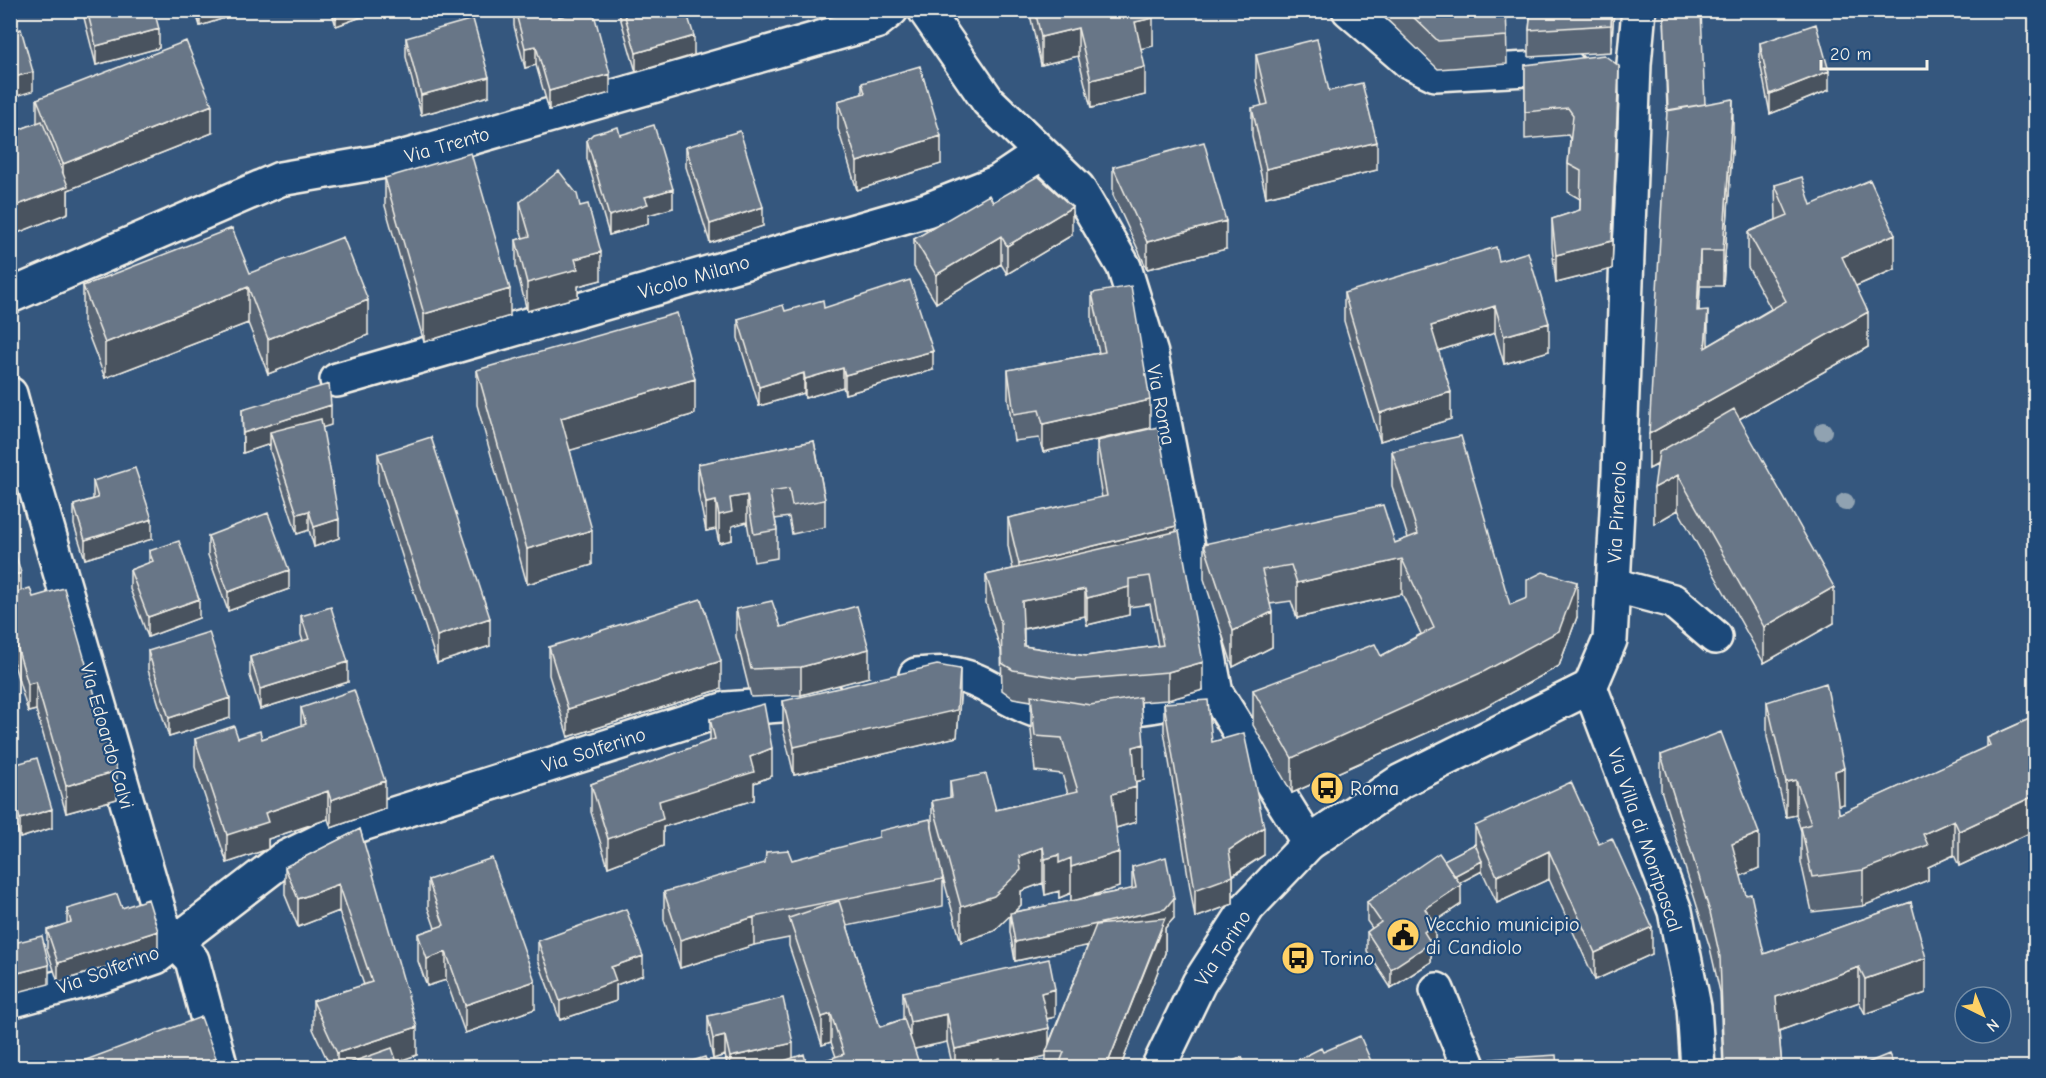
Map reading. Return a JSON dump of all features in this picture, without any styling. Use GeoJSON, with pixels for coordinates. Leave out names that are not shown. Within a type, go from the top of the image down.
{"type":"FeatureCollection","features":[{"type":"Feature","properties":{"kind":"street","name":"Via Trento"},"geometry":{"type":"LineString","coordinates":[[10,296],[280,179],[397,159],[876,22],[891,10]]}},
{"type":"Feature","properties":{"kind":"street","name":"Via Roma"},"geometry":{"type":"LineString","coordinates":[[925,10],[988,101],[1078,188],[1124,267],[1151,354],[1216,693],[1309,843]]}},
{"type":"Feature","properties":{"kind":"street"},"geometry":{"type":"LineString","coordinates":[[1348,10],[1408,61],[1435,74],[1634,64]]}},
{"type":"Feature","properties":{"kind":"street","name":"Via Pinerolo"},"geometry":{"type":"LineString","coordinates":[[1590,687],[1610,640],[1634,64],[1639,10]]}},
{"type":"Feature","properties":{"kind":"street","name":"Vicolo Milano"},"geometry":{"type":"LineString","coordinates":[[338,380],[927,210],[998,182],[1041,153]]}},
{"type":"Feature","properties":{"kind":"street","name":"Via Edoardo Calvi"},"geometry":{"type":"LineString","coordinates":[[10,394],[164,929],[192,960],[221,1068]]}},
{"type":"Feature","properties":{"kind":"street"},"geometry":{"type":"LineString","coordinates":[[1613,585],[1673,601],[1715,637]]}},
{"type":"Feature","properties":{"kind":"street"},"geometry":{"type":"LineString","coordinates":[[890,682],[914,675],[939,673],[964,676],[1013,703],[1040,712],[1069,714],[1177,703],[1216,693]]}},
{"type":"Feature","properties":{"kind":"street"},"geometry":{"type":"LineString","coordinates":[[1309,843],[1401,781],[1590,687]]}},
{"type":"Feature","properties":{"kind":"street","name":"Via Villa di Montpascal"},"geometry":{"type":"LineString","coordinates":[[1590,687],[1675,911],[1694,1007],[1698,1068]]}},
{"type":"Feature","properties":{"kind":"street","name":"Via Solferino"},"geometry":{"type":"LineString","coordinates":[[10,1001],[145,961],[177,942],[283,859],[340,831],[726,709],[807,702],[859,690]]}},
{"type":"Feature","properties":{"kind":"street","name":"Via Torino"},"geometry":{"type":"LineString","coordinates":[[1158,1068],[1199,983],[1248,907],[1309,843]]}},
{"type":"Feature","properties":{"kind":"street"},"geometry":{"type":"LineString","coordinates":[[1437,990],[1478,1065]]}},
{"type":"Feature","properties":{"kind":"building"},"geometry":{"type":"Polygon","coordinates":[[[87,10],[154,10],[159,29],[96,46],[87,10]]]}},
{"type":"Feature","properties":{"kind":"building"},"geometry":{"type":"Polygon","coordinates":[[[515,10],[558,10],[559,17],[582,10],[593,10],[610,74],[549,91],[536,46],[525,48],[515,10]]]}},
{"type":"Feature","properties":{"kind":"building"},"geometry":{"type":"Polygon","coordinates":[[[623,10],[686,10],[694,36],[636,53],[623,10]]]}},
{"type":"Feature","properties":{"kind":"building"},"geometry":{"type":"Polygon","coordinates":[[[1035,10],[1151,10],[1153,18],[1135,22],[1145,67],[1091,80],[1078,28],[1041,37],[1035,10]]]}},
{"type":"Feature","properties":{"kind":"building"},"geometry":{"type":"Polygon","coordinates":[[[1406,10],[1506,10],[1507,36],[1438,41],[1406,10]]]}},
{"type":"Feature","properties":{"kind":"building"},"geometry":{"type":"Polygon","coordinates":[[[1531,10],[1612,10],[1611,25],[1529,30],[1531,10]]]}},
{"type":"Feature","properties":{"kind":"building"},"geometry":{"type":"Polygon","coordinates":[[[1701,11],[1705,104],[1668,110],[1664,13],[1701,11]]]}},
{"type":"Feature","properties":{"kind":"building"},"geometry":{"type":"Polygon","coordinates":[[[473,19],[489,77],[421,95],[406,38],[473,19]]]}},
{"type":"Feature","properties":{"kind":"building"},"geometry":{"type":"Polygon","coordinates":[[[1816,24],[1829,71],[1770,94],[1760,43],[1816,24]]]}},
{"type":"Feature","properties":{"kind":"building"},"geometry":{"type":"Polygon","coordinates":[[[21,29],[33,72],[10,78],[10,32],[21,29]]]}},
{"type":"Feature","properties":{"kind":"building"},"geometry":{"type":"Polygon","coordinates":[[[1317,39],[1329,91],[1362,83],[1377,142],[1266,169],[1252,108],[1268,104],[1256,54],[1317,39]]]}},
{"type":"Feature","properties":{"kind":"building"},"geometry":{"type":"Polygon","coordinates":[[[186,41],[212,105],[63,164],[37,99],[186,41]]]}},
{"type":"Feature","properties":{"kind":"building"},"geometry":{"type":"Polygon","coordinates":[[[1604,55],[1619,66],[1612,241],[1556,255],[1552,219],[1580,210],[1581,171],[1568,164],[1573,115],[1568,108],[1525,112],[1525,65],[1604,55]]]}},
{"type":"Feature","properties":{"kind":"building"},"geometry":{"type":"Polygon","coordinates":[[[920,66],[941,136],[857,162],[838,101],[865,93],[862,83],[920,66]]]}},
{"type":"Feature","properties":{"kind":"building"},"geometry":{"type":"Polygon","coordinates":[[[1733,99],[1723,251],[1700,251],[1697,311],[1708,310],[1705,348],[1786,301],[1748,232],[1788,215],[1775,185],[1802,177],[1811,205],[1870,180],[1895,234],[1842,257],[1868,312],[1649,434],[1667,111],[1733,99]]]}},
{"type":"Feature","properties":{"kind":"building"},"geometry":{"type":"Polygon","coordinates":[[[42,121],[68,186],[10,208],[10,133],[42,121]]]}},
{"type":"Feature","properties":{"kind":"building"},"geometry":{"type":"Polygon","coordinates":[[[654,125],[673,189],[645,197],[648,204],[609,216],[587,140],[593,134],[618,127],[620,135],[654,125]]]}},
{"type":"Feature","properties":{"kind":"building"},"geometry":{"type":"Polygon","coordinates":[[[740,131],[763,207],[710,224],[686,147],[740,131]]]}},
{"type":"Feature","properties":{"kind":"building"},"geometry":{"type":"Polygon","coordinates":[[[1204,142],[1226,221],[1147,242],[1113,167],[1204,142]]]}},
{"type":"Feature","properties":{"kind":"building"},"geometry":{"type":"Polygon","coordinates":[[[471,153],[510,289],[424,314],[385,178],[471,153]]]}},
{"type":"Feature","properties":{"kind":"building"},"geometry":{"type":"Polygon","coordinates":[[[559,171],[577,194],[580,206],[588,204],[601,252],[575,259],[578,269],[527,283],[516,240],[530,236],[520,202],[559,171]]]}},
{"type":"Feature","properties":{"kind":"building"},"geometry":{"type":"Polygon","coordinates":[[[1038,176],[1072,207],[1007,246],[1001,236],[936,275],[914,239],[989,195],[993,202],[1038,176]]]}},
{"type":"Feature","properties":{"kind":"building"},"geometry":{"type":"Polygon","coordinates":[[[232,228],[250,273],[343,237],[368,300],[268,339],[248,287],[105,343],[83,286],[232,228]]]}},
{"type":"Feature","properties":{"kind":"building"},"geometry":{"type":"Polygon","coordinates":[[[1496,247],[1499,261],[1528,252],[1549,323],[1504,336],[1495,306],[1431,326],[1451,392],[1380,413],[1344,293],[1496,247]]]}},
{"type":"Feature","properties":{"kind":"building"},"geometry":{"type":"Polygon","coordinates":[[[910,280],[933,351],[845,375],[843,368],[805,379],[804,373],[759,387],[738,319],[783,305],[785,311],[823,300],[824,308],[910,280]]]}},
{"type":"Feature","properties":{"kind":"building"},"geometry":{"type":"Polygon","coordinates":[[[1131,286],[1150,400],[1043,424],[1039,410],[1014,414],[1008,370],[1105,352],[1092,293],[1131,286]]]}},
{"type":"Feature","properties":{"kind":"building"},"geometry":{"type":"Polygon","coordinates":[[[677,313],[695,379],[561,418],[592,530],[527,549],[477,370],[677,313]]]}},
{"type":"Feature","properties":{"kind":"building"},"geometry":{"type":"Polygon","coordinates":[[[329,384],[331,405],[243,433],[242,410],[329,384]]]}},
{"type":"Feature","properties":{"kind":"building"},"geometry":{"type":"Polygon","coordinates":[[[1734,409],[1834,587],[1764,627],[1678,475],[1654,488],[1659,452],[1734,409]]]}},
{"type":"Feature","properties":{"kind":"building"},"geometry":{"type":"Polygon","coordinates":[[[321,419],[339,519],[314,527],[309,511],[297,514],[270,432],[321,419]]]}},
{"type":"Feature","properties":{"kind":"building"},"geometry":{"type":"Polygon","coordinates":[[[1158,427],[1176,526],[1019,564],[1008,518],[1107,496],[1097,441],[1158,427]]]}},
{"type":"Feature","properties":{"kind":"building"},"geometry":{"type":"Polygon","coordinates":[[[1461,436],[1510,605],[1527,598],[1527,580],[1543,572],[1577,582],[1559,631],[1485,671],[1292,758],[1253,690],[1375,644],[1381,656],[1434,628],[1402,559],[1297,583],[1291,565],[1262,570],[1272,612],[1233,631],[1204,544],[1383,505],[1395,543],[1418,534],[1392,451],[1461,436]]]}},
{"type":"Feature","properties":{"kind":"building"},"geometry":{"type":"Polygon","coordinates":[[[431,437],[490,618],[437,636],[378,454],[431,437]]]}},
{"type":"Feature","properties":{"kind":"building"},"geometry":{"type":"Polygon","coordinates":[[[814,441],[825,500],[792,506],[789,489],[770,492],[777,530],[754,534],[747,495],[730,498],[732,512],[719,515],[716,501],[706,503],[698,464],[814,441]]]}},
{"type":"Feature","properties":{"kind":"building"},"geometry":{"type":"Polygon","coordinates":[[[135,468],[152,519],[85,540],[74,505],[98,498],[93,481],[135,468]]]}},
{"type":"Feature","properties":{"kind":"building"},"geometry":{"type":"Polygon","coordinates":[[[268,513],[289,570],[228,592],[208,536],[268,513]]]}},
{"type":"Feature","properties":{"kind":"building"},"geometry":{"type":"Polygon","coordinates":[[[1179,531],[1203,662],[1168,672],[1074,680],[1013,670],[1002,663],[1001,623],[986,575],[1179,531]],[[1150,576],[1129,579],[1129,587],[1087,598],[1085,589],[1022,601],[1024,646],[1086,656],[1163,645],[1150,576]]]}},
{"type":"Feature","properties":{"kind":"building"},"geometry":{"type":"Polygon","coordinates":[[[10,535],[21,573],[10,576],[10,535]]]}},
{"type":"Feature","properties":{"kind":"building"},"geometry":{"type":"Polygon","coordinates":[[[179,541],[199,599],[148,617],[130,570],[153,561],[149,551],[179,541]]]}},
{"type":"Feature","properties":{"kind":"building"},"geometry":{"type":"Polygon","coordinates":[[[30,588],[33,597],[64,588],[117,771],[66,786],[36,682],[28,684],[10,623],[10,594],[30,588]]]}},
{"type":"Feature","properties":{"kind":"building"},"geometry":{"type":"Polygon","coordinates":[[[701,599],[721,661],[568,709],[549,647],[701,599]]]}},
{"type":"Feature","properties":{"kind":"building"},"geometry":{"type":"Polygon","coordinates":[[[772,601],[781,627],[857,606],[869,649],[801,667],[751,669],[736,609],[772,601]]]}},
{"type":"Feature","properties":{"kind":"building"},"geometry":{"type":"Polygon","coordinates":[[[331,607],[348,662],[260,689],[250,657],[309,639],[301,616],[331,607]]]}},
{"type":"Feature","properties":{"kind":"building"},"geometry":{"type":"Polygon","coordinates":[[[209,632],[230,698],[169,718],[148,651],[209,632]]]}},
{"type":"Feature","properties":{"kind":"building"},"geometry":{"type":"Polygon","coordinates":[[[937,665],[960,669],[957,710],[794,747],[783,701],[937,665]]]}},
{"type":"Feature","properties":{"kind":"building"},"geometry":{"type":"Polygon","coordinates":[[[1826,683],[1844,768],[1835,771],[1839,814],[1990,745],[1987,738],[2036,716],[2036,795],[1959,831],[1954,820],[1923,834],[1928,845],[1863,870],[1812,877],[1801,827],[1811,824],[1796,780],[1786,782],[1767,702],[1826,683]]]}},
{"type":"Feature","properties":{"kind":"building"},"geometry":{"type":"Polygon","coordinates":[[[354,690],[385,781],[331,800],[328,791],[265,813],[268,822],[227,835],[195,739],[234,726],[238,738],[260,731],[262,739],[306,724],[301,708],[354,690]]]}},
{"type":"Feature","properties":{"kind":"building"},"geometry":{"type":"Polygon","coordinates":[[[1031,695],[1090,705],[1140,697],[1144,744],[1133,747],[1136,787],[1112,794],[1119,852],[1071,867],[1071,858],[1059,863],[1059,855],[1045,859],[1043,847],[1019,856],[1021,870],[994,896],[961,907],[932,801],[952,797],[950,781],[986,774],[996,810],[1078,791],[1062,738],[1035,736],[1031,695]]]}},
{"type":"Feature","properties":{"kind":"building"},"geometry":{"type":"Polygon","coordinates":[[[1208,700],[1212,742],[1244,733],[1264,827],[1229,850],[1233,876],[1195,890],[1164,703],[1208,700]]]}},
{"type":"Feature","properties":{"kind":"building"},"geometry":{"type":"Polygon","coordinates":[[[764,704],[772,748],[750,757],[754,772],[659,801],[663,819],[608,839],[591,784],[715,739],[710,719],[764,704]]]}},
{"type":"Feature","properties":{"kind":"building"},"geometry":{"type":"Polygon","coordinates":[[[1721,732],[1759,833],[1732,844],[1746,895],[1751,894],[1764,954],[1911,902],[1926,958],[1865,979],[1859,967],[1776,997],[1782,1068],[1724,1068],[1720,957],[1710,912],[1661,755],[1721,732]]]}},
{"type":"Feature","properties":{"kind":"building"},"geometry":{"type":"Polygon","coordinates":[[[37,758],[52,809],[20,819],[10,788],[10,766],[37,758]]]}},
{"type":"Feature","properties":{"kind":"building"},"geometry":{"type":"Polygon","coordinates":[[[1571,782],[1599,844],[1612,838],[1652,927],[1595,953],[1549,851],[1497,876],[1475,826],[1571,782]]]}},
{"type":"Feature","properties":{"kind":"building"},"geometry":{"type":"Polygon","coordinates":[[[930,819],[943,879],[754,917],[680,940],[664,892],[765,863],[766,852],[788,850],[792,860],[879,837],[879,831],[930,819]]]}},
{"type":"Feature","properties":{"kind":"building"},"geometry":{"type":"Polygon","coordinates":[[[360,829],[417,1027],[337,1053],[313,1001],[372,982],[339,884],[298,899],[285,867],[360,829]]]}},
{"type":"Feature","properties":{"kind":"building"},"geometry":{"type":"Polygon","coordinates":[[[1475,844],[1482,861],[1454,876],[1444,860],[1475,844]]]}},
{"type":"Feature","properties":{"kind":"building","name":"Vecchio municipio di Candiolo"},"geometry":{"type":"Polygon","coordinates":[[[1439,853],[1461,885],[1425,909],[1435,924],[1424,932],[1431,943],[1391,969],[1367,932],[1381,922],[1367,902],[1439,853]]]}},
{"type":"Feature","properties":{"kind":"building"},"geometry":{"type":"Polygon","coordinates":[[[1166,857],[1174,898],[1165,909],[1015,942],[1010,913],[1136,888],[1132,867],[1166,857]]]}},
{"type":"Feature","properties":{"kind":"building"},"geometry":{"type":"Polygon","coordinates":[[[492,858],[535,981],[465,1005],[446,952],[427,959],[418,934],[444,925],[428,880],[492,858]]]}},
{"type":"Feature","properties":{"kind":"building"},"geometry":{"type":"Polygon","coordinates":[[[117,894],[122,908],[148,899],[158,931],[58,963],[47,930],[71,922],[67,909],[117,894]]]}},
{"type":"Feature","properties":{"kind":"building"},"geometry":{"type":"Polygon","coordinates":[[[839,901],[880,1027],[904,1019],[919,1063],[907,1068],[764,1068],[804,1054],[807,1066],[844,1054],[831,1014],[822,1017],[789,918],[839,901]]]}},
{"type":"Feature","properties":{"kind":"building"},"geometry":{"type":"Polygon","coordinates":[[[626,909],[643,956],[611,967],[616,981],[560,1001],[538,941],[626,909]]]}},
{"type":"Feature","properties":{"kind":"building"},"geometry":{"type":"Polygon","coordinates":[[[1165,918],[1106,1068],[1058,1068],[1064,1052],[1046,1052],[1096,925],[1165,918]]]}},
{"type":"Feature","properties":{"kind":"building"},"geometry":{"type":"Polygon","coordinates":[[[42,936],[49,965],[10,975],[10,944],[42,936]]]}},
{"type":"Feature","properties":{"kind":"building"},"geometry":{"type":"Polygon","coordinates":[[[1049,959],[1055,989],[1041,993],[1049,1028],[955,1049],[947,1014],[910,1022],[903,992],[1049,959]]]}},
{"type":"Feature","properties":{"kind":"building"},"geometry":{"type":"Polygon","coordinates":[[[783,998],[793,1043],[730,1057],[725,1036],[713,1039],[708,1016],[783,998]]]}},
{"type":"Feature","properties":{"kind":"building"},"geometry":{"type":"Polygon","coordinates":[[[201,1017],[216,1058],[191,1068],[67,1067],[201,1017]]]}},
{"type":"Feature","properties":{"kind":"building"},"geometry":{"type":"Polygon","coordinates":[[[1360,1036],[1374,1068],[1282,1068],[1321,1048],[1323,1052],[1360,1036]]]}},
{"type":"Feature","properties":{"kind":"building"},"geometry":{"type":"Polygon","coordinates":[[[392,1048],[399,1068],[338,1067],[392,1048]]]}},
{"type":"Feature","properties":{"kind":"building"},"geometry":{"type":"Polygon","coordinates":[[[1889,1054],[1895,1068],[1855,1068],[1889,1054]]]}},
{"type":"Feature","properties":{"kind":"building"},"geometry":{"type":"Polygon","coordinates":[[[1556,1055],[1557,1068],[1492,1068],[1491,1059],[1556,1055]]]}},
{"type":"Feature","properties":{"kind":"building"},"geometry":{"type":"Polygon","coordinates":[[[705,1057],[709,1068],[670,1068],[705,1057]]]}},
{"type":"Feature","properties":{"kind":"building"},"geometry":{"type":"Polygon","coordinates":[[[1242,1057],[1246,1068],[1218,1068],[1242,1057]]]}},
{"type":"Feature","properties":{"kind":"building"},"geometry":{"type":"Polygon","coordinates":[[[1000,1058],[1002,1068],[964,1068],[1000,1058]]]}},
{"type":"Feature","properties":{"kind":"place","name":"Roma"},"geometry":{"type":"Point","coordinates":[1327,788]}},
{"type":"Feature","properties":{"kind":"place","name":"Vecchio municipio di Candiolo"},"geometry":{"type":"Point","coordinates":[1403,935]}},
{"type":"Feature","properties":{"kind":"place","name":"Torino"},"geometry":{"type":"Point","coordinates":[1298,958]}}]}
